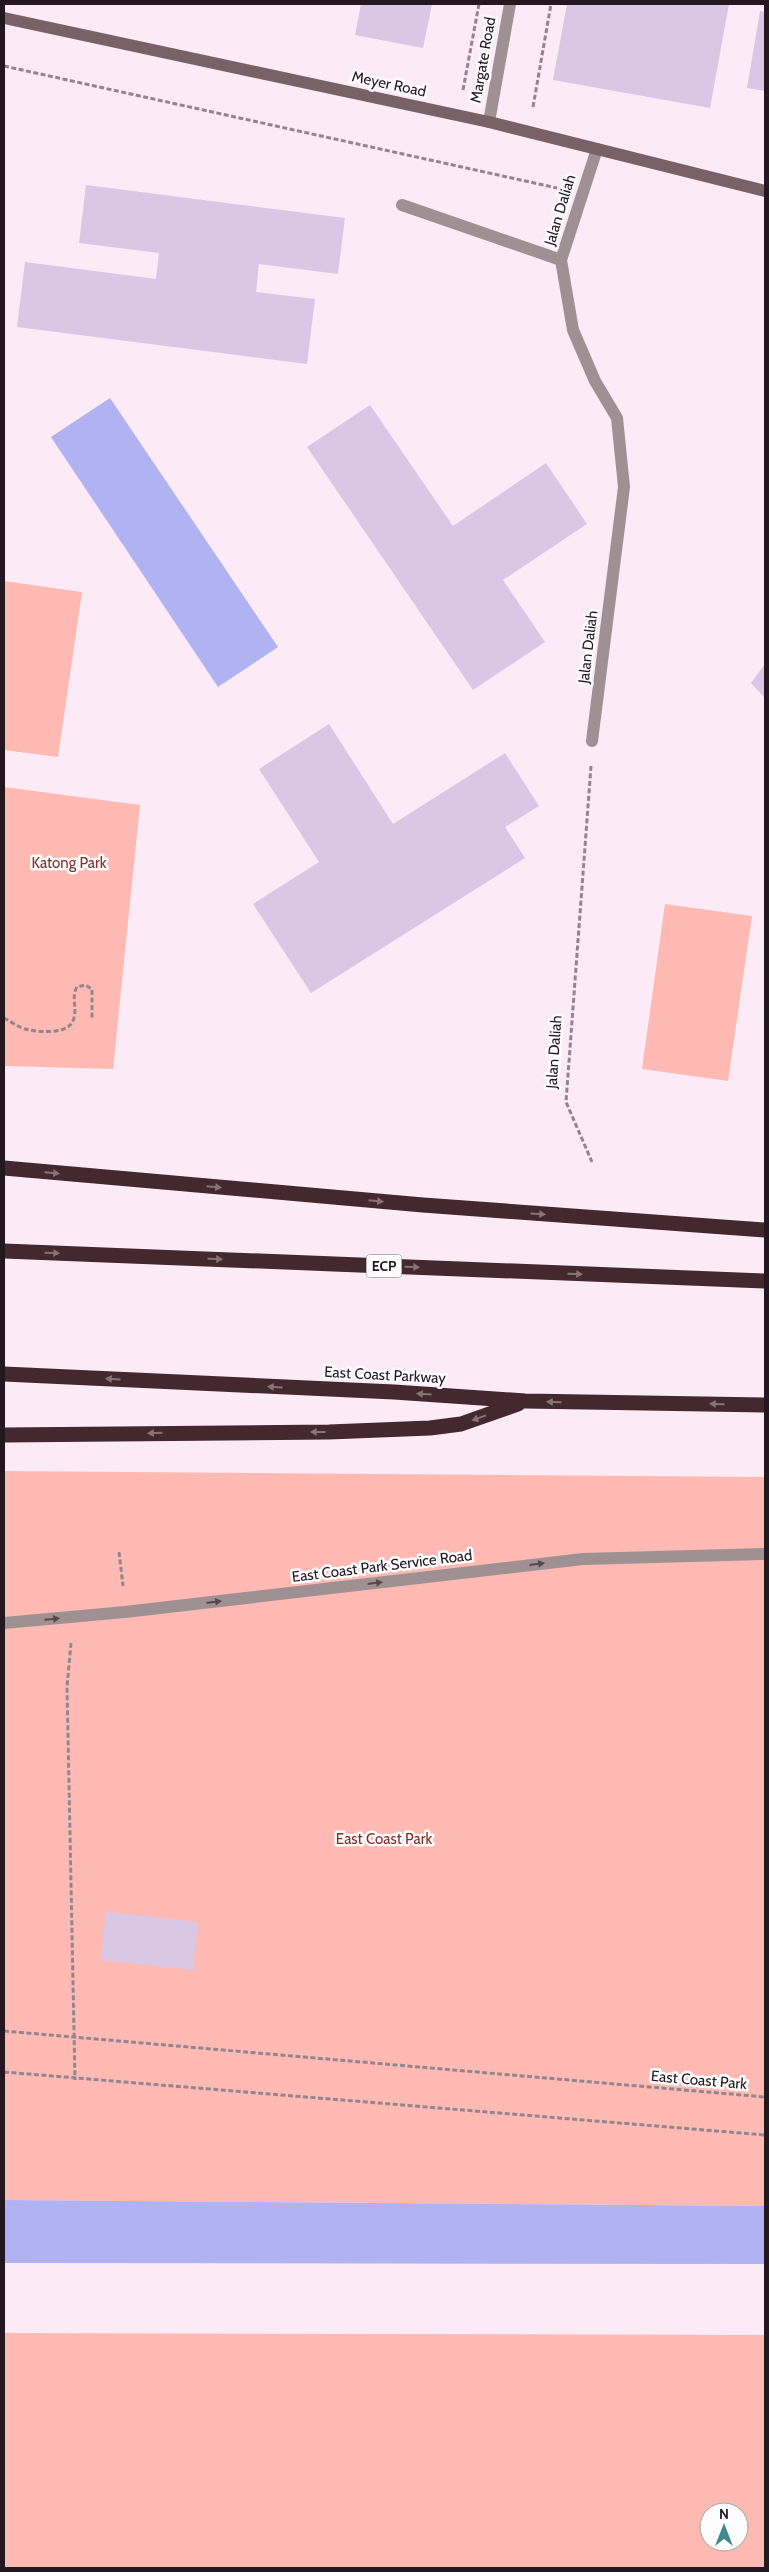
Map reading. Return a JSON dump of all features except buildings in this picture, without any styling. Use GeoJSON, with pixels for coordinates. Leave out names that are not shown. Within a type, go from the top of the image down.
{"type":"FeatureCollection","features":[{"type":"Feature","properties":{"kind":"highway"},"geometry":{"type":"LineString","coordinates":[[4,1168],[423,1205],[765,1230]]}},
{"type":"Feature","properties":{"kind":"highway","name":"ECP"},"geometry":{"type":"LineString","coordinates":[[4,1251],[765,1281]]}},
{"type":"Feature","properties":{"kind":"highway","name":"East Coast Parkway"},"geometry":{"type":"LineString","coordinates":[[4,1374],[394,1392],[524,1401],[765,1405]]}},
{"type":"Feature","properties":{"kind":"highway"},"geometry":{"type":"LineString","coordinates":[[4,1435],[329,1432],[430,1428],[461,1424],[524,1401]]}},
{"type":"Feature","properties":{"kind":"street","name":"Margate Road"},"geometry":{"type":"LineString","coordinates":[[489,122],[510,4]]}},
{"type":"Feature","properties":{"kind":"street","name":"Meyer Road"},"geometry":{"type":"LineString","coordinates":[[4,18],[489,122],[765,191]]}},
{"type":"Feature","properties":{"kind":"street","name":"Jalan Daliah"},"geometry":{"type":"LineString","coordinates":[[592,741],[624,487],[617,418],[595,381],[573,330],[561,260],[597,149]]}},
{"type":"Feature","properties":{"kind":"street"},"geometry":{"type":"LineString","coordinates":[[402,205],[561,260]]}},
{"type":"Feature","properties":{"kind":"street","name":"East Coast Park Service Road"},"geometry":{"type":"LineString","coordinates":[[4,1623],[73,1617],[583,1559],[765,1554]]}},
{"type":"Feature","properties":{"kind":"path"},"geometry":{"type":"LineString","coordinates":[[458,115],[479,4]]}},
{"type":"Feature","properties":{"kind":"path"},"geometry":{"type":"LineString","coordinates":[[528,132],[551,4]]}},
{"type":"Feature","properties":{"kind":"path"},"geometry":{"type":"LineString","coordinates":[[4,66],[582,193]]}},
{"type":"Feature","properties":{"kind":"path","name":"Jalan Daliah"},"geometry":{"type":"LineString","coordinates":[[592,741],[566,1102],[592,1162]]}},
{"type":"Feature","properties":{"kind":"path"},"geometry":{"type":"LineString","coordinates":[[4,1018],[24,1028],[60,1030],[70,1025],[74,1018],[74,992],[77,987],[83,984],[92,989],[92,1018]]}},
{"type":"Feature","properties":{"kind":"path"},"geometry":{"type":"LineString","coordinates":[[119,1552],[122,1572]]}},
{"type":"Feature","properties":{"kind":"path"},"geometry":{"type":"LineString","coordinates":[[73,1617],[67,1687],[75,2080]]}},
{"type":"Feature","properties":{"kind":"path","name":"East Coast Park"},"geometry":{"type":"LineString","coordinates":[[4,2031],[765,2097]]}},
{"type":"Feature","properties":{"kind":"path"},"geometry":{"type":"LineString","coordinates":[[4,2072],[75,2080],[765,2135]]}},
{"type":"Feature","properties":{"kind":"green space"},"geometry":{"type":"Polygon","coordinates":[[[4,581],[82,592],[58,757],[4,750],[4,581]]]}},
{"type":"Feature","properties":{"kind":"green space","name":"Katong Park"},"geometry":{"type":"Polygon","coordinates":[[[4,787],[140,805],[113,1069],[4,1066],[4,787]]]}},
{"type":"Feature","properties":{"kind":"green space"},"geometry":{"type":"Polygon","coordinates":[[[665,904],[752,916],[728,1081],[642,1069],[665,904]]]}},
{"type":"Feature","properties":{"kind":"green space","name":"East Coast Park"},"geometry":{"type":"Polygon","coordinates":[[[4,1471],[765,1477],[765,2206],[4,2200],[4,1471]]]}},
{"type":"Feature","properties":{"kind":"green space"},"geometry":{"type":"Polygon","coordinates":[[[4,2333],[765,2335],[765,2568],[4,2568],[4,2333]]]}},
{"type":"Feature","properties":{"kind":"water"},"geometry":{"type":"Polygon","coordinates":[[[110,398],[278,647],[218,687],[51,437],[110,398]]]}},
{"type":"Feature","properties":{"kind":"water"},"geometry":{"type":"Polygon","coordinates":[[[4,2200],[765,2206],[765,2264],[4,2263],[4,2200]]]}}]}
